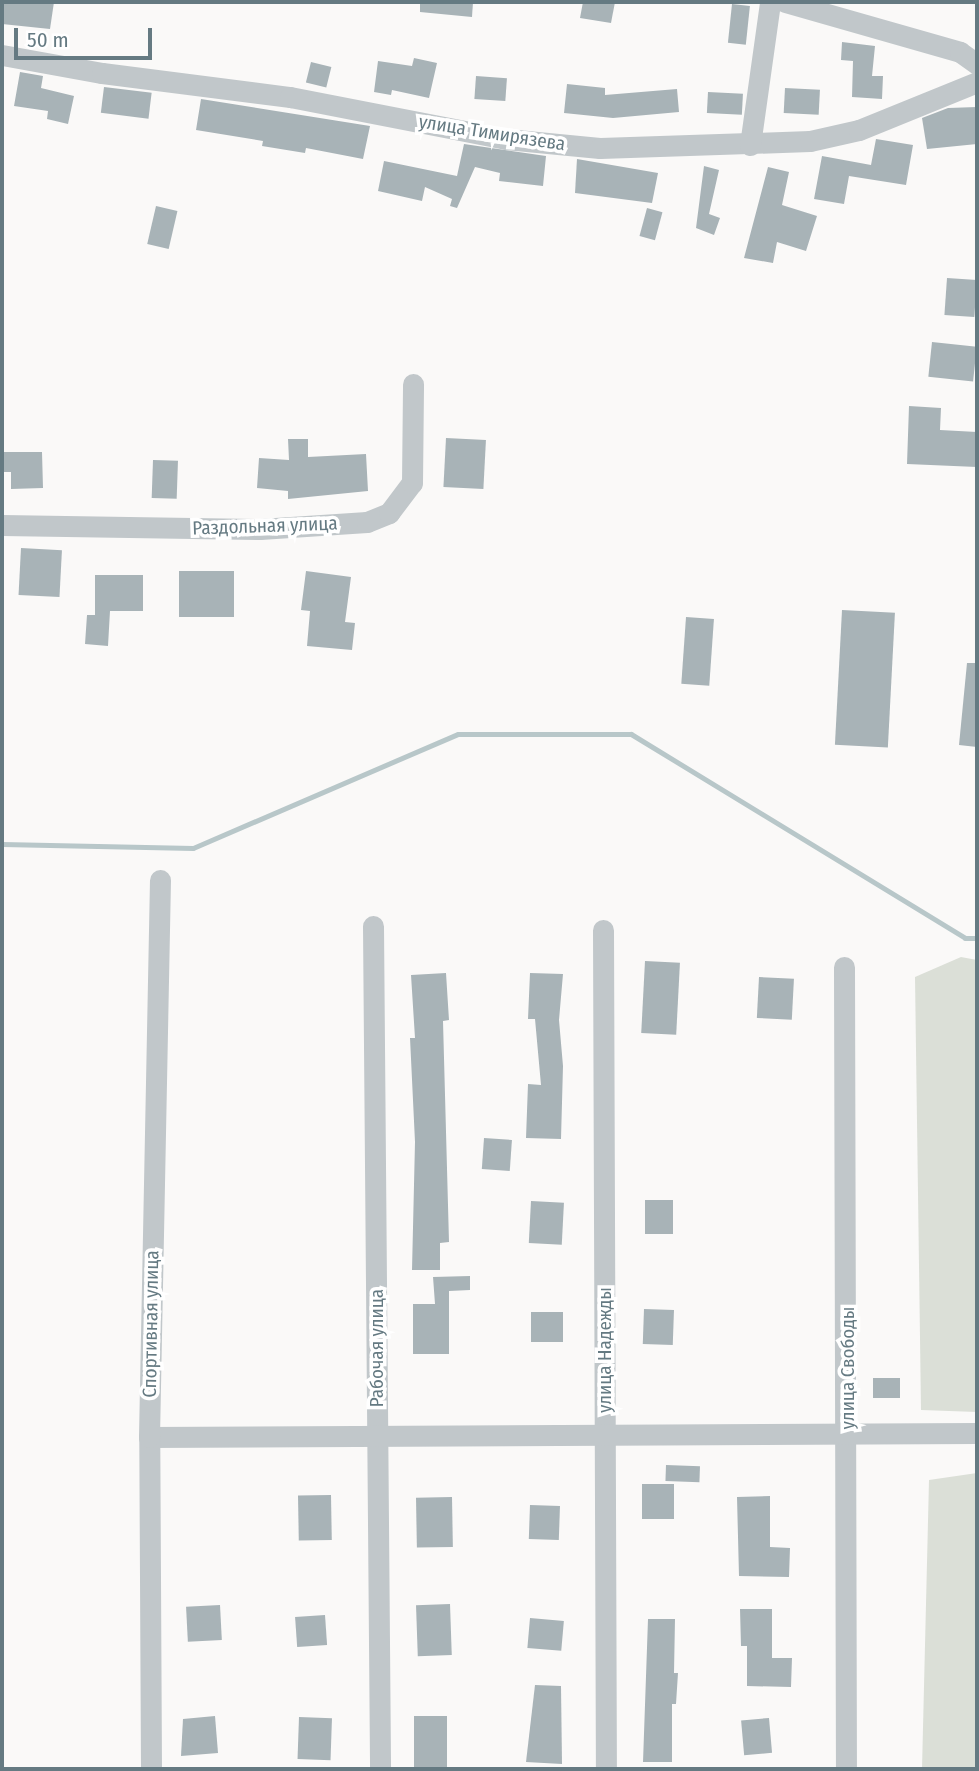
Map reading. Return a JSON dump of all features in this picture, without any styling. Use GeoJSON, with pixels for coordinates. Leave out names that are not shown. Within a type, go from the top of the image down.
{"type":"FeatureCollection","features":[{"type":"Feature","properties":{"kind":"street"},"geometry":{"type":"LineString","coordinates":[[750,145],[769,2]]}},
{"type":"Feature","properties":{"kind":"street"},"geometry":{"type":"LineString","coordinates":[[785,2],[960,52],[977,64]]}},
{"type":"Feature","properties":{"kind":"street","name":"улица Тимирязева"},"geometry":{"type":"LineString","coordinates":[[2,55],[102,74],[290,96],[506,139],[600,148],[810,141],[859,131],[977,82]]}},
{"type":"Feature","properties":{"kind":"street","name":"Раздольная улица"},"geometry":{"type":"LineString","coordinates":[[2,525],[246,529],[367,522],[389,513],[412,483],[413,384]]}},
{"type":"Feature","properties":{"kind":"street","name":"Спортивная улица"},"geometry":{"type":"LineString","coordinates":[[151,1769],[149,1437],[160,880]]}},
{"type":"Feature","properties":{"kind":"street","name":"Рабочая улица"},"geometry":{"type":"LineString","coordinates":[[373,926],[380,1769]]}},
{"type":"Feature","properties":{"kind":"street","name":"улица Надежды"},"geometry":{"type":"LineString","coordinates":[[603,930],[606,1769]]}},
{"type":"Feature","properties":{"kind":"street","name":"улица Свободы"},"geometry":{"type":"LineString","coordinates":[[844,967],[848,1434],[846,1769]]}},
{"type":"Feature","properties":{"kind":"street"},"geometry":{"type":"LineString","coordinates":[[149,1437],[977,1433]]}},
{"type":"Feature","properties":{"kind":"shaded area"},"geometry":{"type":"Polygon","coordinates":[[[961,957],[977,960],[977,1412],[921,1410],[915,977],[961,957]]]}},
{"type":"Feature","properties":{"kind":"shaded area"},"geometry":{"type":"Polygon","coordinates":[[[977,1473],[977,1769],[922,1769],[929,1480],[977,1473]]]}},
{"type":"Feature","properties":{"kind":"building"},"geometry":{"type":"Polygon","coordinates":[[[2,2],[54,2],[50,29],[2,24],[2,2]]]}},
{"type":"Feature","properties":{"kind":"building"},"geometry":{"type":"Polygon","coordinates":[[[420,2],[473,2],[472,17],[420,12],[420,2]]]}},
{"type":"Feature","properties":{"kind":"building"},"geometry":{"type":"Polygon","coordinates":[[[583,2],[615,2],[611,23],[580,18],[583,2]]]}},
{"type":"Feature","properties":{"kind":"building"},"geometry":{"type":"Polygon","coordinates":[[[732,4],[750,6],[746,45],[728,43],[732,4]]]}},
{"type":"Feature","properties":{"kind":"building"},"geometry":{"type":"Polygon","coordinates":[[[842,42],[875,46],[872,76],[883,76],[882,99],[852,97],[853,61],[841,60],[842,42]]]}},
{"type":"Feature","properties":{"kind":"building"},"geometry":{"type":"Polygon","coordinates":[[[414,58],[437,63],[429,98],[392,90],[391,95],[374,92],[378,61],[412,66],[414,58]]]}},
{"type":"Feature","properties":{"kind":"building"},"geometry":{"type":"Polygon","coordinates":[[[311,62],[331,67],[326,87],[306,82],[311,62]]]}},
{"type":"Feature","properties":{"kind":"building"},"geometry":{"type":"Polygon","coordinates":[[[20,72],[43,76],[41,88],[74,96],[68,124],[47,119],[48,111],[14,106],[20,72]]]}},
{"type":"Feature","properties":{"kind":"building"},"geometry":{"type":"Polygon","coordinates":[[[476,76],[507,78],[505,101],[474,99],[476,76]]]}},
{"type":"Feature","properties":{"kind":"building"},"geometry":{"type":"Polygon","coordinates":[[[567,84],[605,88],[605,95],[677,89],[679,112],[613,118],[564,113],[567,84]]]}},
{"type":"Feature","properties":{"kind":"building"},"geometry":{"type":"Polygon","coordinates":[[[104,87],[152,93],[148,119],[101,113],[104,87]]]}},
{"type":"Feature","properties":{"kind":"building"},"geometry":{"type":"Polygon","coordinates":[[[785,88],[820,90],[819,115],[784,113],[785,88]]]}},
{"type":"Feature","properties":{"kind":"building"},"geometry":{"type":"Polygon","coordinates":[[[708,92],[743,94],[742,115],[707,113],[708,92]]]}},
{"type":"Feature","properties":{"kind":"building"},"geometry":{"type":"Polygon","coordinates":[[[201,99],[370,126],[363,159],[306,148],[305,153],[262,146],[263,141],[196,130],[201,99]]]}},
{"type":"Feature","properties":{"kind":"building"},"geometry":{"type":"Polygon","coordinates":[[[977,107],[977,144],[927,149],[922,118],[948,108],[977,107]]]}},
{"type":"Feature","properties":{"kind":"building"},"geometry":{"type":"Polygon","coordinates":[[[876,139],[913,145],[906,185],[849,176],[844,204],[814,199],[822,156],[871,165],[876,139]]]}},
{"type":"Feature","properties":{"kind":"building"},"geometry":{"type":"Polygon","coordinates":[[[464,144],[546,156],[543,186],[499,181],[500,173],[475,167],[457,208],[450,206],[452,199],[425,187],[422,201],[378,191],[384,161],[457,176],[464,144]]]}},
{"type":"Feature","properties":{"kind":"building"},"geometry":{"type":"Polygon","coordinates":[[[577,159],[658,173],[652,203],[575,193],[577,159]]]}},
{"type":"Feature","properties":{"kind":"building"},"geometry":{"type":"Polygon","coordinates":[[[704,166],[719,170],[709,214],[720,218],[714,235],[696,228],[704,166]]]}},
{"type":"Feature","properties":{"kind":"building"},"geometry":{"type":"Polygon","coordinates":[[[768,167],[789,172],[782,205],[817,216],[806,251],[777,242],[773,263],[744,258],[768,167]]]}},
{"type":"Feature","properties":{"kind":"building"},"geometry":{"type":"Polygon","coordinates":[[[156,206],[177,211],[169,249],[147,244],[156,206]]]}},
{"type":"Feature","properties":{"kind":"building"},"geometry":{"type":"Polygon","coordinates":[[[647,208],[662,212],[655,240],[639,236],[647,208]]]}},
{"type":"Feature","properties":{"kind":"building"},"geometry":{"type":"Polygon","coordinates":[[[947,278],[977,280],[974,317],[944,315],[947,278]]]}},
{"type":"Feature","properties":{"kind":"building"},"geometry":{"type":"Polygon","coordinates":[[[932,342],[977,347],[973,382],[928,377],[932,342]]]}},
{"type":"Feature","properties":{"kind":"building"},"geometry":{"type":"Polygon","coordinates":[[[909,406],[941,408],[940,430],[977,432],[977,467],[907,464],[909,406]]]}},
{"type":"Feature","properties":{"kind":"building"},"geometry":{"type":"Polygon","coordinates":[[[446,438],[486,440],[483,489],[443,487],[446,438]]]}},
{"type":"Feature","properties":{"kind":"building"},"geometry":{"type":"Polygon","coordinates":[[[288,439],[308,439],[308,457],[366,454],[368,491],[288,499],[288,491],[257,488],[259,458],[289,460],[288,439]]]}},
{"type":"Feature","properties":{"kind":"building"},"geometry":{"type":"Polygon","coordinates":[[[2,452],[42,452],[43,488],[11,489],[11,472],[2,472],[2,452]]]}},
{"type":"Feature","properties":{"kind":"building"},"geometry":{"type":"Polygon","coordinates":[[[153,460],[178,461],[177,499],[152,498],[153,460]]]}},
{"type":"Feature","properties":{"kind":"building"},"geometry":{"type":"Polygon","coordinates":[[[21,548],[62,550],[59,597],[19,595],[21,548]]]}},
{"type":"Feature","properties":{"kind":"building"},"geometry":{"type":"Polygon","coordinates":[[[179,571],[234,571],[234,617],[179,617],[179,571]]]}},
{"type":"Feature","properties":{"kind":"building"},"geometry":{"type":"Polygon","coordinates":[[[306,571],[351,577],[345,622],[355,623],[352,650],[307,646],[310,611],[301,610],[306,571]]]}},
{"type":"Feature","properties":{"kind":"building"},"geometry":{"type":"Polygon","coordinates":[[[95,575],[143,575],[143,611],[110,611],[108,646],[85,644],[87,615],[95,615],[95,575]]]}},
{"type":"Feature","properties":{"kind":"building"},"geometry":{"type":"Polygon","coordinates":[[[842,610],[895,613],[888,748],[835,745],[842,610]]]}},
{"type":"Feature","properties":{"kind":"building"},"geometry":{"type":"Polygon","coordinates":[[[686,617],[714,619],[709,686],[681,684],[686,617]]]}},
{"type":"Feature","properties":{"kind":"building"},"geometry":{"type":"Polygon","coordinates":[[[967,663],[977,663],[977,747],[959,745],[967,663]]]}},
{"type":"Feature","properties":{"kind":"building"},"geometry":{"type":"Polygon","coordinates":[[[645,961],[680,963],[676,1035],[641,1033],[645,961]]]}},
{"type":"Feature","properties":{"kind":"building"},"geometry":{"type":"Polygon","coordinates":[[[446,973],[449,1020],[443,1021],[449,1242],[440,1243],[440,1270],[412,1270],[415,1142],[410,1038],[415,1038],[411,975],[446,973]]]}},
{"type":"Feature","properties":{"kind":"building"},"geometry":{"type":"Polygon","coordinates":[[[530,973],[563,974],[559,1020],[563,1066],[561,1139],[526,1138],[528,1084],[541,1085],[535,1019],[528,1019],[530,973]]]}},
{"type":"Feature","properties":{"kind":"building"},"geometry":{"type":"Polygon","coordinates":[[[759,977],[794,979],[792,1020],[757,1018],[759,977]]]}},
{"type":"Feature","properties":{"kind":"building"},"geometry":{"type":"Polygon","coordinates":[[[484,1138],[512,1140],[510,1171],[482,1169],[484,1138]]]}},
{"type":"Feature","properties":{"kind":"building"},"geometry":{"type":"Polygon","coordinates":[[[645,1200],[673,1200],[673,1234],[645,1234],[645,1200]]]}},
{"type":"Feature","properties":{"kind":"building"},"geometry":{"type":"Polygon","coordinates":[[[531,1201],[564,1203],[562,1245],[529,1243],[531,1201]]]}},
{"type":"Feature","properties":{"kind":"building"},"geometry":{"type":"Polygon","coordinates":[[[470,1276],[470,1290],[449,1291],[449,1354],[413,1354],[413,1304],[435,1304],[433,1277],[470,1276]]]}},
{"type":"Feature","properties":{"kind":"building"},"geometry":{"type":"Polygon","coordinates":[[[644,1309],[674,1310],[673,1345],[643,1344],[644,1309]]]}},
{"type":"Feature","properties":{"kind":"building"},"geometry":{"type":"Polygon","coordinates":[[[531,1312],[563,1312],[563,1342],[531,1342],[531,1312]]]}},
{"type":"Feature","properties":{"kind":"building"},"geometry":{"type":"Polygon","coordinates":[[[873,1378],[900,1378],[900,1398],[873,1398],[873,1378]]]}},
{"type":"Feature","properties":{"kind":"building"},"geometry":{"type":"Polygon","coordinates":[[[666,1465],[700,1466],[699,1482],[665,1481],[666,1465]]]}},
{"type":"Feature","properties":{"kind":"building"},"geometry":{"type":"Polygon","coordinates":[[[642,1484],[674,1484],[674,1519],[642,1519],[642,1484]]]}},
{"type":"Feature","properties":{"kind":"building"},"geometry":{"type":"Polygon","coordinates":[[[331,1495],[332,1540],[299,1541],[298,1496],[331,1495]]]}},
{"type":"Feature","properties":{"kind":"building"},"geometry":{"type":"Polygon","coordinates":[[[770,1496],[770,1547],[790,1548],[789,1577],[739,1576],[737,1497],[770,1496]]]}},
{"type":"Feature","properties":{"kind":"building"},"geometry":{"type":"Polygon","coordinates":[[[452,1497],[453,1547],[417,1548],[416,1498],[452,1497]]]}},
{"type":"Feature","properties":{"kind":"building"},"geometry":{"type":"Polygon","coordinates":[[[530,1505],[560,1506],[559,1540],[529,1539],[530,1505]]]}},
{"type":"Feature","properties":{"kind":"building"},"geometry":{"type":"Polygon","coordinates":[[[450,1604],[452,1655],[418,1656],[416,1605],[450,1604]]]}},
{"type":"Feature","properties":{"kind":"building"},"geometry":{"type":"Polygon","coordinates":[[[220,1605],[222,1640],[188,1642],[186,1607],[220,1605]]]}},
{"type":"Feature","properties":{"kind":"building"},"geometry":{"type":"Polygon","coordinates":[[[740,1609],[772,1609],[772,1658],[792,1658],[791,1687],[747,1686],[747,1646],[741,1646],[740,1609]]]}},
{"type":"Feature","properties":{"kind":"building"},"geometry":{"type":"Polygon","coordinates":[[[325,1615],[327,1645],[297,1647],[295,1617],[325,1615]]]}},
{"type":"Feature","properties":{"kind":"building"},"geometry":{"type":"Polygon","coordinates":[[[530,1618],[564,1621],[561,1651],[527,1648],[530,1618]]]}},
{"type":"Feature","properties":{"kind":"building"},"geometry":{"type":"Polygon","coordinates":[[[648,1619],[675,1619],[674,1673],[678,1673],[676,1704],[672,1704],[672,1762],[643,1762],[648,1619]]]}},
{"type":"Feature","properties":{"kind":"building"},"geometry":{"type":"Polygon","coordinates":[[[535,1685],[561,1686],[562,1764],[526,1762],[535,1685]]]}},
{"type":"Feature","properties":{"kind":"building"},"geometry":{"type":"Polygon","coordinates":[[[215,1716],[218,1753],[181,1756],[183,1719],[215,1716]]]}},
{"type":"Feature","properties":{"kind":"building"},"geometry":{"type":"Polygon","coordinates":[[[414,1716],[447,1716],[447,1768],[414,1768],[414,1716]]]}},
{"type":"Feature","properties":{"kind":"building"},"geometry":{"type":"Polygon","coordinates":[[[299,1717],[332,1718],[331,1760],[298,1759],[299,1717]]]}},
{"type":"Feature","properties":{"kind":"building"},"geometry":{"type":"Polygon","coordinates":[[[769,1718],[772,1753],[744,1755],[741,1720],[769,1718]]]}},
{"type":"Feature","properties":{"kind":"waterway"},"geometry":{"type":"LineString","coordinates":[[2,844],[193,848],[458,734],[631,734],[965,938],[977,938]]}}]}
